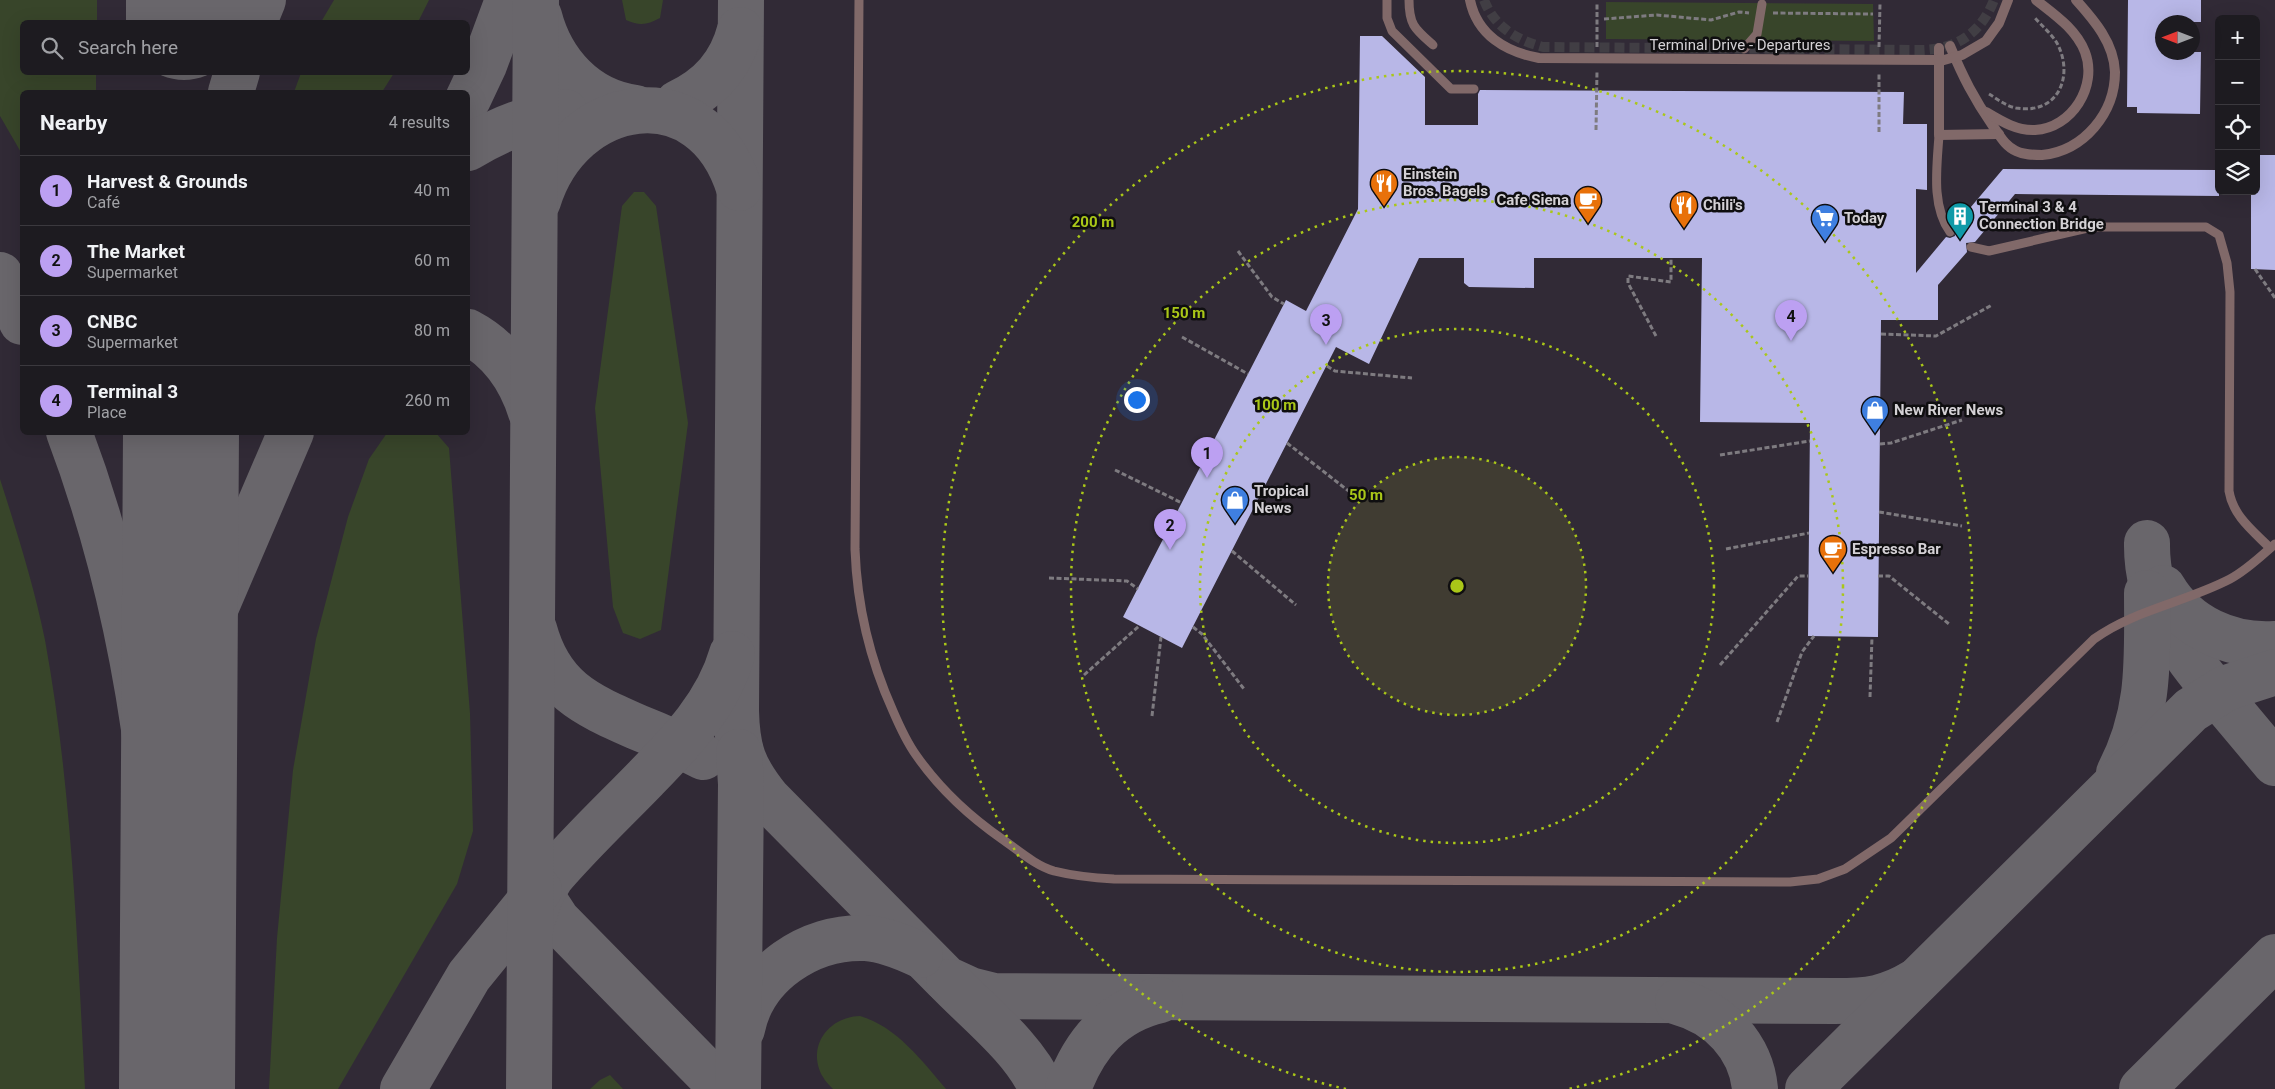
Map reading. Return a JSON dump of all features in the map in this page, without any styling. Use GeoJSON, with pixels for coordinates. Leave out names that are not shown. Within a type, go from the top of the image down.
{"type":"FeatureCollection","features":[{"type":"Feature","properties":{"kind":"street","name":"Terminal Drive - Departures"},"geometry":{"type":"LineString","coordinates":[[1470,0],[1476,19],[1491,38],[1508,50],[1539,58],[1871,60],[1936,60],[1962,55],[1986,41],[1999,23],[2008,0]]}},
{"type":"Feature","properties":{"kind":"street"},"geometry":{"type":"LineString","coordinates":[[1981,109],[2017,128],[2036,130],[2054,125],[2071,115],[2083,99],[2088,77],[2086,53],[2074,31],[2036,0]]}},
{"type":"Feature","properties":{"kind":"street"},"geometry":{"type":"LineString","coordinates":[[1950,46],[1966,84],[2004,142],[2016,152],[2030,156],[2050,154],[2069,148],[2086,137],[2102,118],[2112,96],[2115,71],[2110,48],[2099,25],[2076,0]]}},
{"type":"Feature","properties":{"kind":"street"},"geometry":{"type":"LineString","coordinates":[[1939,48],[1939,135],[1999,134]]}},
{"type":"Feature","properties":{"kind":"lane"},"geometry":{"type":"LineString","coordinates":[[859,0],[855,549],[856,585],[862,621],[883,689],[915,754],[938,783],[963,808],[1006,842],[1052,870],[1086,878],[1790,882],[1818,879],[1846,869],[1890,838],[2094,639],[2113,625],[2202,592],[2232,578],[2273,546],[2237,514],[2231,503],[2229,491],[2230,292],[2227,263],[2219,235],[2206,227],[2102,226],[1989,251],[1971,247]]}},
{"type":"Feature","properties":{"kind":"lane"},"geometry":{"type":"LineString","coordinates":[[1387,0],[1387,18],[1392,32],[1451,89],[1474,89]]}},
{"type":"Feature","properties":{"kind":"lane"},"geometry":{"type":"LineString","coordinates":[[1410,0],[1410,16],[1414,27],[1433,45]]}},
{"type":"Feature","properties":{"kind":"lane"},"geometry":{"type":"LineString","coordinates":[[1744,49],[1757,34],[1761,8]]}},
{"type":"Feature","properties":{"kind":"lane"},"geometry":{"type":"LineString","coordinates":[[1939,135],[1938,208],[1942,220],[1950,232]]}},
{"type":"Feature","properties":{"kind":"path"},"geometry":{"type":"LineString","coordinates":[[1604,19],[1657,15],[1711,20],[1761,8],[1873,14]]}},
{"type":"Feature","properties":{"kind":"path"},"geometry":{"type":"LineString","coordinates":[[1986,91],[2014,108],[2026,109],[2050,103],[2061,90],[2064,69],[2058,45],[2033,15]]}},
{"type":"Feature","properties":{"kind":"path"},"geometry":{"type":"LineString","coordinates":[[1238,251],[1272,297],[1284,304]]}},
{"type":"Feature","properties":{"kind":"path"},"geometry":{"type":"LineString","coordinates":[[1656,336],[1628,283],[1628,276],[1671,282],[1671,258]]}},
{"type":"Feature","properties":{"kind":"path"},"geometry":{"type":"LineString","coordinates":[[2255,269],[2275,298]]}},
{"type":"Feature","properties":{"kind":"path"},"geometry":{"type":"LineString","coordinates":[[1881,334],[1936,336],[1992,305]]}},
{"type":"Feature","properties":{"kind":"path"},"geometry":{"type":"LineString","coordinates":[[1182,337],[1248,374]]}},
{"type":"Feature","properties":{"kind":"path"},"geometry":{"type":"LineString","coordinates":[[1327,366],[1335,371],[1412,378]]}},
{"type":"Feature","properties":{"kind":"path"},"geometry":{"type":"LineString","coordinates":[[1880,444],[1891,443],[1962,420]]}},
{"type":"Feature","properties":{"kind":"path"},"geometry":{"type":"LineString","coordinates":[[1720,454],[1810,441]]}},
{"type":"Feature","properties":{"kind":"path"},"geometry":{"type":"LineString","coordinates":[[1287,443],[1355,496]]}},
{"type":"Feature","properties":{"kind":"path"},"geometry":{"type":"LineString","coordinates":[[1115,470],[1182,503]]}},
{"type":"Feature","properties":{"kind":"path"},"geometry":{"type":"LineString","coordinates":[[1879,512],[1962,526]]}},
{"type":"Feature","properties":{"kind":"path"},"geometry":{"type":"LineString","coordinates":[[1726,549],[1809,533]]}},
{"type":"Feature","properties":{"kind":"path"},"geometry":{"type":"LineString","coordinates":[[1232,551],[1296,606]]}},
{"type":"Feature","properties":{"kind":"path"},"geometry":{"type":"LineString","coordinates":[[1720,665],[1798,576],[1808,576]]}},
{"type":"Feature","properties":{"kind":"path"},"geometry":{"type":"LineString","coordinates":[[1878,576],[1889,576],[1949,624]]}},
{"type":"Feature","properties":{"kind":"path"},"geometry":{"type":"LineString","coordinates":[[1049,578],[1128,581],[1138,589]]}},
{"type":"Feature","properties":{"kind":"path"},"geometry":{"type":"LineString","coordinates":[[1084,675],[1139,626]]}},
{"type":"Feature","properties":{"kind":"path"},"geometry":{"type":"LineString","coordinates":[[1193,627],[1202,634],[1244,689]]}},
{"type":"Feature","properties":{"kind":"path"},"geometry":{"type":"LineString","coordinates":[[1777,722],[1802,652],[1814,636]]}},
{"type":"Feature","properties":{"kind":"path"},"geometry":{"type":"LineString","coordinates":[[1152,716],[1161,637]]}},
{"type":"Feature","properties":{"kind":"path"},"geometry":{"type":"LineString","coordinates":[[1870,697],[1872,637]]}},
{"type":"Feature","properties":{"kind":"shaded area"},"geometry":{"type":"Polygon","coordinates":[[[0,0],[2275,0],[2275,1089],[0,1089],[0,0]]]}},
{"type":"Feature","properties":{"kind":"green space"},"geometry":{"type":"Polygon","coordinates":[[[0,0],[97,0],[97,20],[20,20],[20,75],[96,75],[96,90],[20,90],[20,151],[0,116],[0,0]]]}},
{"type":"Feature","properties":{"kind":"green space"},"geometry":{"type":"Polygon","coordinates":[[[334,0],[429,0],[419,20],[322,20],[334,0]]]}},
{"type":"Feature","properties":{"kind":"green space"},"geometry":{"type":"Polygon","coordinates":[[[622,0],[663,0],[660,18],[643,24],[626,20],[622,0]]]}},
{"type":"Feature","properties":{"kind":"green space"},"geometry":{"type":"Polygon","coordinates":[[[1606,2],[1873,4],[1874,41],[1606,39],[1606,2]]]}},
{"type":"Feature","properties":{"kind":"green space"},"geometry":{"type":"Polygon","coordinates":[[[300,75],[393,75],[383,90],[295,90],[300,75]]]}},
{"type":"Feature","properties":{"kind":"green space"},"geometry":{"type":"Polygon","coordinates":[[[634,192],[644,192],[656,206],[688,423],[661,630],[640,639],[623,633],[613,607],[595,408],[622,206],[634,192]]]}},
{"type":"Feature","properties":{"kind":"green space"},"geometry":{"type":"Polygon","coordinates":[[[386,435],[438,435],[449,448],[470,713],[473,831],[457,884],[338,1089],[269,1089],[277,938],[293,770],[316,639],[348,517],[369,459],[386,435]]]}},
{"type":"Feature","properties":{"kind":"green space"},"geometry":{"type":"Polygon","coordinates":[[[0,479],[36,600],[45,640],[62,751],[72,864],[85,1089],[0,1089],[0,479]]]}},
{"type":"Feature","properties":{"kind":"green space"},"geometry":{"type":"Polygon","coordinates":[[[860,1016],[873,1021],[897,1036],[946,1089],[833,1089],[827,1083],[818,1066],[817,1055],[819,1045],[823,1036],[838,1022],[860,1016]]]}},
{"type":"Feature","properties":{"kind":"green space"},"geometry":{"type":"Polygon","coordinates":[[[610,1075],[623,1089],[590,1089],[600,1080],[610,1075]]]}},
{"type":"Feature","properties":{"kind":"building"},"geometry":{"type":"Polygon","coordinates":[[[2128,0],[2201,0],[2201,22],[2200,15],[2155,15],[2155,60],[2200,60],[2201,52],[2200,114],[2137,113],[2137,107],[2127,107],[2128,0]]]}},
{"type":"Feature","properties":{"kind":"building"},"geometry":{"type":"Polygon","coordinates":[[[1360,36],[1382,36],[1425,77],[1425,125],[1478,125],[1478,94],[1480,90],[1904,92],[1903,124],[1927,124],[1927,190],[1916,189],[1916,273],[1946,237],[1955,236],[1954,227],[2003,169],[2215,170],[2215,195],[2219,195],[2219,196],[2015,194],[1975,242],[1966,243],[1967,252],[1938,285],[1938,320],[1881,320],[1878,637],[1808,636],[1810,423],[1700,422],[1702,258],[1534,258],[1534,288],[1469,287],[1464,283],[1464,258],[1419,258],[1369,364],[1336,347],[1182,648],[1123,617],[1286,300],[1306,311],[1358,209],[1360,36]]]}},
{"type":"Feature","properties":{"kind":"building"},"geometry":{"type":"Polygon","coordinates":[[[2260,155],[2275,155],[2275,270],[2251,269],[2251,195],[2260,195],[2260,155]]]}},
{"type":"Feature","properties":{"kind":"taxiway"},"geometry":{"type":"LineString","coordinates":[[255,20],[263,0]]}},
{"type":"Feature","properties":{"kind":"taxiway"},"geometry":{"type":"LineString","coordinates":[[470,95],[484,65],[508,0]]}},
{"type":"Feature","properties":{"kind":"taxiway"},"geometry":{"type":"LineString","coordinates":[[529,1089],[536,0]]}},
{"type":"Feature","properties":{"kind":"taxiway"},"geometry":{"type":"LineString","coordinates":[[741,0],[736,711],[740,748],[747,768],[768,799],[946,979],[970,990],[994,996],[1835,1001],[1877,998],[1905,988],[1915,982]]}},
{"type":"Feature","properties":{"kind":"taxiway"},"geometry":{"type":"LineString","coordinates":[[539,16],[552,49],[573,77],[586,89],[601,98],[636,108]]}},
{"type":"Feature","properties":{"kind":"taxiway"},"geometry":{"type":"LineString","coordinates":[[678,103],[700,90],[718,74],[731,54],[740,30]]}},
{"type":"Feature","properties":{"kind":"taxiway"},"geometry":{"type":"LineString","coordinates":[[232,90],[236,75]]}},
{"type":"Feature","properties":{"kind":"taxiway"},"geometry":{"type":"LineString","coordinates":[[538,201],[555,165],[578,138],[607,119],[637,111],[668,113],[697,126],[721,151],[739,188]]}},
{"type":"Feature","properties":{"kind":"taxiway"},"geometry":{"type":"LineString","coordinates":[[470,147],[490,135],[514,125],[539,117],[565,112]]}},
{"type":"Feature","properties":{"kind":"taxiway"},"geometry":{"type":"LineString","coordinates":[[0,275],[20,318]]}},
{"type":"Feature","properties":{"kind":"taxiway"},"geometry":{"type":"LineString","coordinates":[[470,333],[490,347],[507,365],[521,387],[531,412]]}},
{"type":"Feature","properties":{"kind":"taxiway"},"geometry":{"type":"LineString","coordinates":[[70,435],[111,564],[140,701],[152,792],[159,866],[173,1089]]}},
{"type":"Feature","properties":{"kind":"taxiway"},"geometry":{"type":"LineString","coordinates":[[180,691],[290,435]]}},
{"type":"Feature","properties":{"kind":"taxiway"},"geometry":{"type":"LineString","coordinates":[[2147,543],[2148,566],[2152,587],[2168,625],[2204,678],[2275,763]]}},
{"type":"Feature","properties":{"kind":"taxiway"},"geometry":{"type":"LineString","coordinates":[[2163,588],[2184,614],[2211,632],[2242,642],[2275,644]]}},
{"type":"Feature","properties":{"kind":"taxiway"},"geometry":{"type":"LineString","coordinates":[[2119,773],[2137,728],[2142,706],[2147,663],[2147,593]]}},
{"type":"Feature","properties":{"kind":"taxiway"},"geometry":{"type":"LineString","coordinates":[[534,629],[541,649],[550,666],[572,692],[601,710],[703,757]]}},
{"type":"Feature","properties":{"kind":"taxiway"},"geometry":{"type":"LineString","coordinates":[[533,918],[541,894],[551,877],[646,778],[697,721],[718,689],[732,654]]}},
{"type":"Feature","properties":{"kind":"taxiway"},"geometry":{"type":"LineString","coordinates":[[1808,1089],[2191,710],[2226,688],[2275,672]]}},
{"type":"Feature","properties":{"kind":"taxiway"},"geometry":{"type":"LineString","coordinates":[[738,1089],[741,784],[739,752]]}},
{"type":"Feature","properties":{"kind":"taxiway"},"geometry":{"type":"LineString","coordinates":[[533,872],[544,900],[557,920],[723,1089]]}},
{"type":"Feature","properties":{"kind":"taxiway"},"geometry":{"type":"LineString","coordinates":[[403,1089],[469,976],[539,890]]}},
{"type":"Feature","properties":{"kind":"taxiway"},"geometry":{"type":"LineString","coordinates":[[742,1029],[748,1009],[758,991],[771,975],[805,951],[844,939],[865,938],[900,946],[920,955]]}},
{"type":"Feature","properties":{"kind":"taxiway"},"geometry":{"type":"LineString","coordinates":[[2142,1089],[2275,957]]}},
{"type":"Feature","properties":{"kind":"taxiway"},"geometry":{"type":"LineString","coordinates":[[949,982],[1013,1046],[1024,1059],[1042,1089]]}},
{"type":"Feature","properties":{"kind":"taxiway"},"geometry":{"type":"LineString","coordinates":[[1068,1089],[1082,1058],[1102,1032],[1128,1012],[1160,1000]]}},
{"type":"Feature","properties":{"kind":"taxiway"},"geometry":{"type":"LineString","coordinates":[[1678,1002],[1707,1014],[1730,1033],[1740,1045],[1747,1059],[1755,1089]]}},
{"type":"Feature","properties":{"kind":"runway"},"geometry":{"type":"LineString","coordinates":[[184,0],[184,20]]}},
{"type":"Feature","properties":{"kind":"runway"},"geometry":{"type":"LineString","coordinates":[[177,1089],[181,435]]}},
{"type":"Feature","properties":{"kind":"tunnel"},"geometry":{"type":"LineString","coordinates":[[1484,0],[1488,9],[1507,31],[1543,47],[1922,50],[1946,46],[1966,37],[1982,22],[1994,0]]}},
{"type":"Feature","properties":{"kind":"place","name":"Einstein Bros. Bagels"},"geometry":{"type":"Point","coordinates":[1384,207]}},
{"type":"Feature","properties":{"kind":"place","name":"Cafe Siena"},"geometry":{"type":"Point","coordinates":[1588,224]}},
{"type":"Feature","properties":{"kind":"place","name":"Chili's"},"geometry":{"type":"Point","coordinates":[1684,229]}},
{"type":"Feature","properties":{"kind":"place","name":"Terminal 3 & 4 Connection Bridge"},"geometry":{"type":"Point","coordinates":[1960,240]}},
{"type":"Feature","properties":{"kind":"place","name":"Today"},"geometry":{"type":"Point","coordinates":[1825,242]}},
{"type":"Feature","properties":{"kind":"place","name":"Terminal 3"},"geometry":{"type":"Point","coordinates":[1791,341]}},
{"type":"Feature","properties":{"kind":"place","name":"CNBC"},"geometry":{"type":"Point","coordinates":[1326,345]}},
{"type":"Feature","properties":{"kind":"place","name":"New River News"},"geometry":{"type":"Point","coordinates":[1875,434]}},
{"type":"Feature","properties":{"kind":"place","name":"Harvest & Grounds"},"geometry":{"type":"Point","coordinates":[1207,478]}},
{"type":"Feature","properties":{"kind":"place","name":"Tropical News"},"geometry":{"type":"Point","coordinates":[1235,524]}},
{"type":"Feature","properties":{"kind":"place","name":"The Market"},"geometry":{"type":"Point","coordinates":[1170,550]}},
{"type":"Feature","properties":{"kind":"place","name":"Espresso Bar"},"geometry":{"type":"Point","coordinates":[1833,573]}}]}
